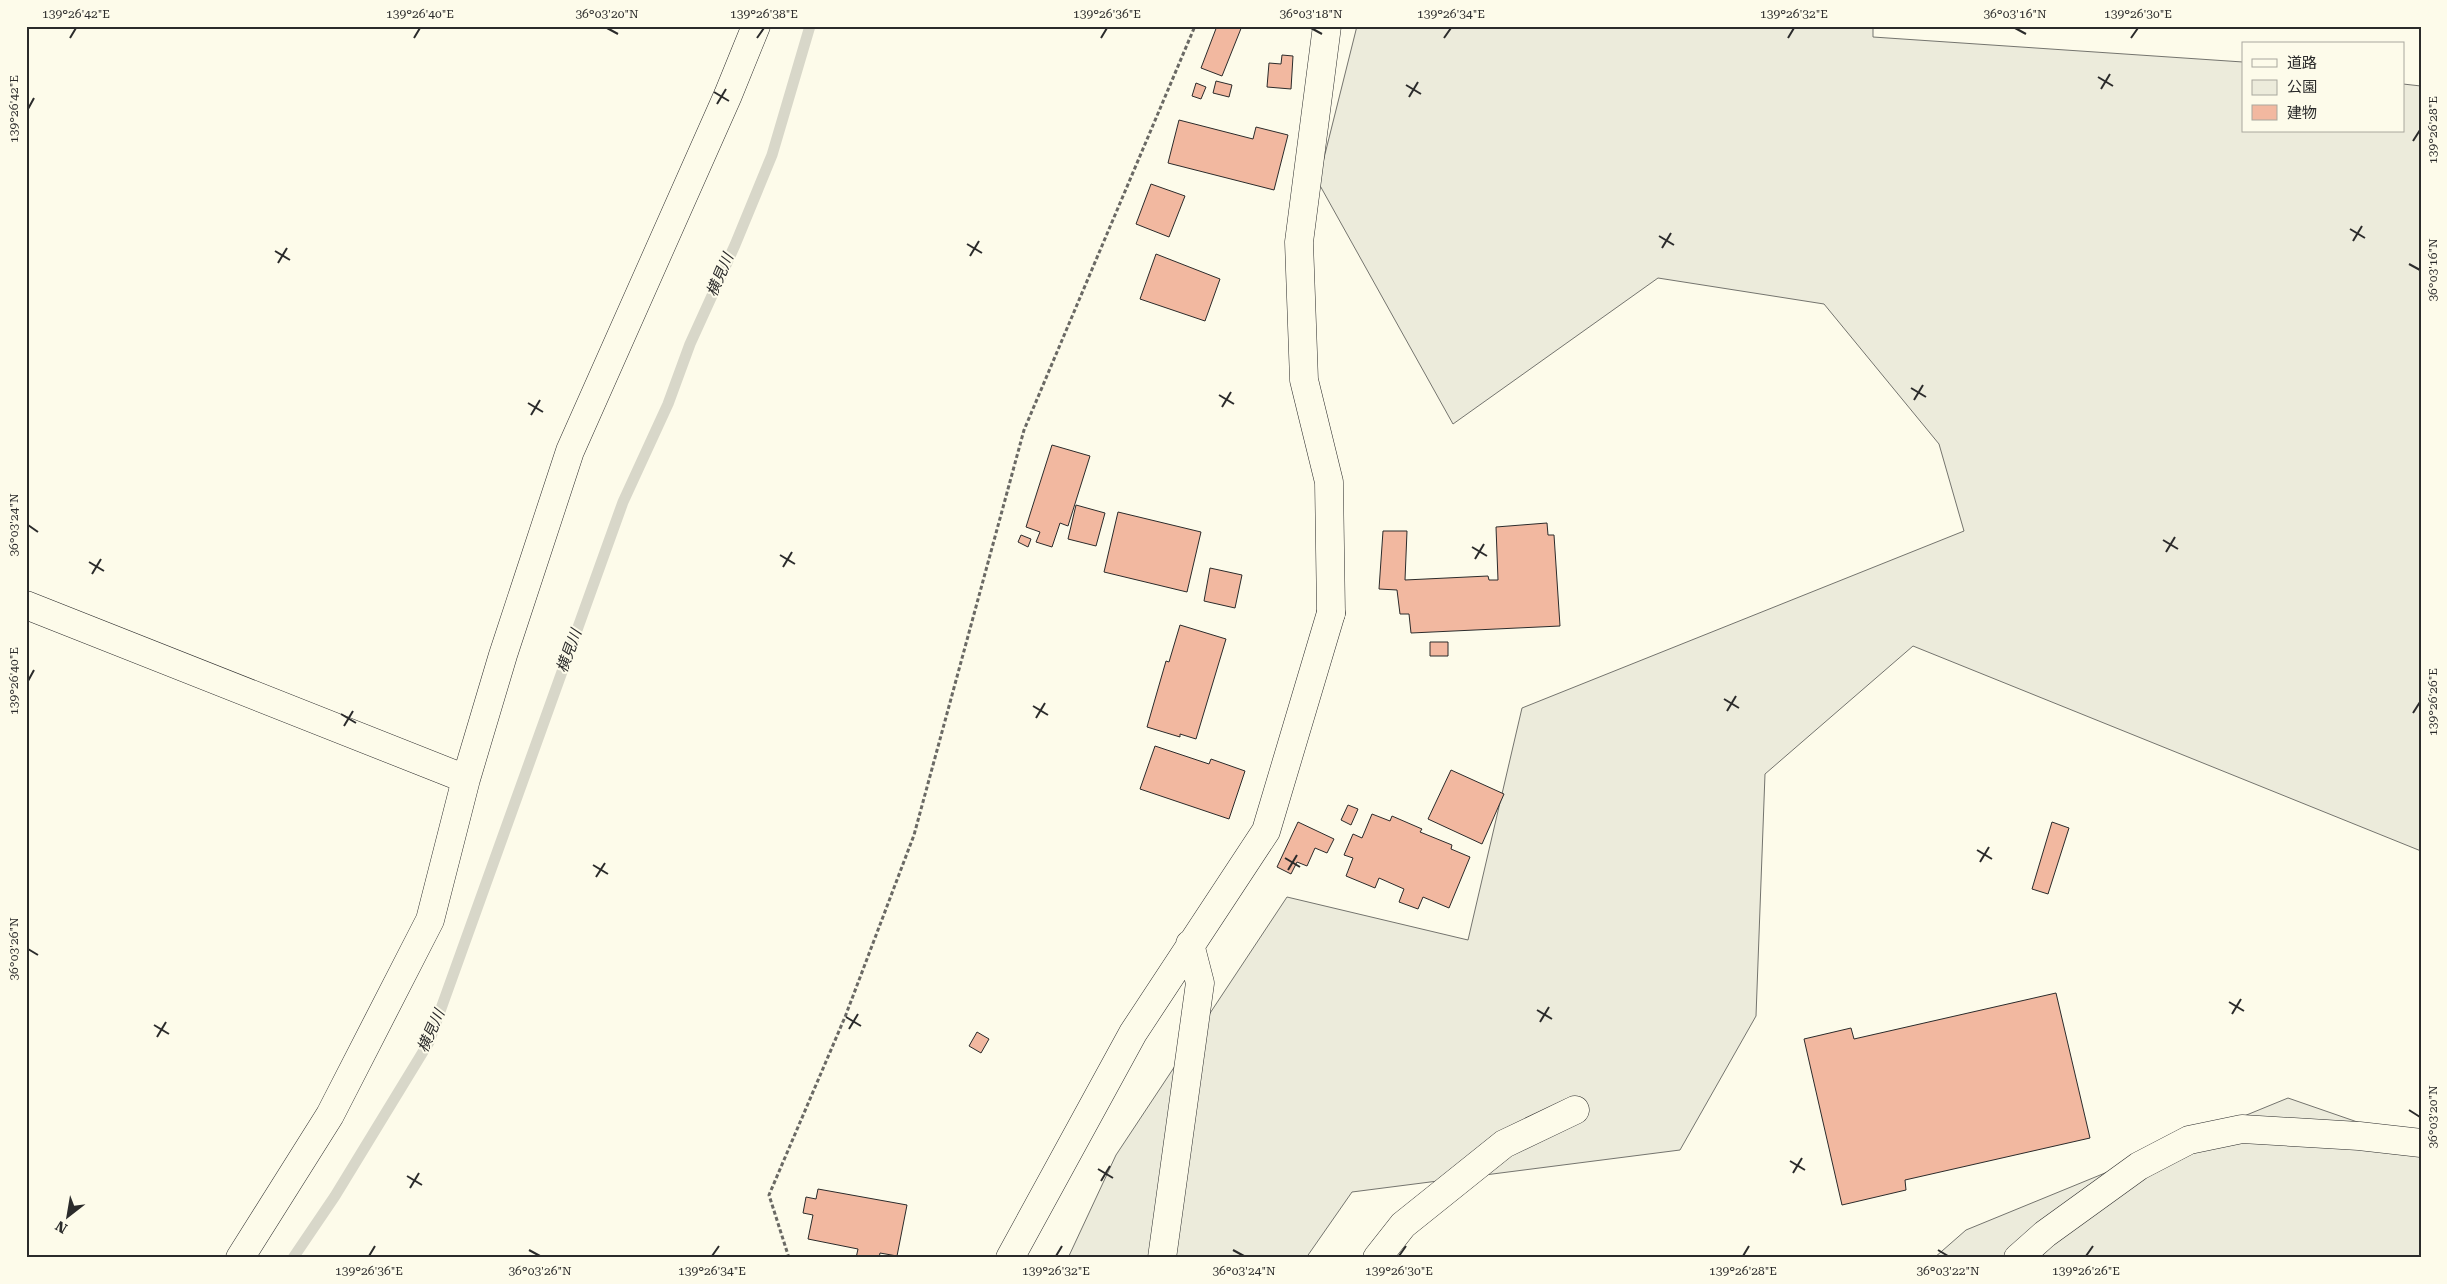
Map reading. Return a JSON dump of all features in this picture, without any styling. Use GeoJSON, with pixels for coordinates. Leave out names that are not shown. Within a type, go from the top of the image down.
{"type":"FeatureCollection","features":[{"type":"Feature","properties":{"kind":"street"},"geometry":{"type":"LineString","coordinates":[[240,1258],[330,1115],[430,920],[466,779],[503,655],[570,451],[728,95],[756,26]]}},
{"type":"Feature","properties":{"kind":"street"},"geometry":{"type":"LineString","coordinates":[[1010,1258],[1134,1033],[1190,944],[1266,831],[1331,613],[1329,482],[1304,380],[1298,242],[1327,26]]}},
{"type":"Feature","properties":{"kind":"street"},"geometry":{"type":"LineString","coordinates":[[26,605],[466,779]]}},
{"type":"Feature","properties":{"kind":"street"},"geometry":{"type":"LineString","coordinates":[[1162,1258],[1200,983],[1190,944]]}},
{"type":"Feature","properties":{"kind":"street"},"geometry":{"type":"LineString","coordinates":[[1377,1258],[1403,1225],[1504,1144],[1575,1110]]}},
{"type":"Feature","properties":{"kind":"street"},"geometry":{"type":"LineString","coordinates":[[2018,1258],[2045,1234],[2139,1166],[2189,1140],[2242,1129],[2359,1136],[2421,1143]]}},
{"type":"Feature","properties":{"kind":"path"},"geometry":{"type":"LineString","coordinates":[[789,1258],[769,1195],[845,1017],[914,835],[1024,430],[1195,26]]}},
{"type":"Feature","properties":{"kind":"green space"},"geometry":{"type":"Polygon","coordinates":[[[1357,26],[1873,26],[1873,37],[2242,62],[2242,132],[2404,132],[2404,84],[2421,86],[2421,851],[1913,646],[1765,774],[1756,1016],[1680,1150],[1352,1192],[1306,1258],[1068,1258],[1116,1155],[1287,897],[1468,940],[1522,708],[1964,531],[1939,444],[1824,304],[1658,278],[1453,424],[1318,182],[1357,26]]]}},
{"type":"Feature","properties":{"kind":"green space"},"geometry":{"type":"Polygon","coordinates":[[[2288,1098],[2421,1144],[2421,1258],[1934,1258],[1966,1230],[2288,1098]]]}},
{"type":"Feature","properties":{"kind":"building"},"geometry":{"type":"Polygon","coordinates":[[[1217,26],[1242,26],[1222,76],[1201,68],[1217,26]]]}},
{"type":"Feature","properties":{"kind":"building"},"geometry":{"type":"Polygon","coordinates":[[[1282,55],[1293,56],[1291,89],[1267,87],[1269,63],[1281,64],[1282,55]]]}},
{"type":"Feature","properties":{"kind":"building"},"geometry":{"type":"Polygon","coordinates":[[[1216,81],[1232,85],[1229,97],[1213,93],[1216,81]]]}},
{"type":"Feature","properties":{"kind":"building"},"geometry":{"type":"Polygon","coordinates":[[[1196,83],[1206,87],[1201,99],[1192,96],[1196,83]]]}},
{"type":"Feature","properties":{"kind":"building"},"geometry":{"type":"Polygon","coordinates":[[[1179,120],[1253,139],[1256,127],[1288,135],[1274,190],[1168,163],[1179,120]]]}},
{"type":"Feature","properties":{"kind":"building"},"geometry":{"type":"Polygon","coordinates":[[[1151,184],[1185,196],[1169,237],[1136,224],[1151,184]]]}},
{"type":"Feature","properties":{"kind":"building"},"geometry":{"type":"Polygon","coordinates":[[[1156,254],[1220,279],[1205,321],[1140,299],[1156,254]]]}},
{"type":"Feature","properties":{"kind":"building"},"geometry":{"type":"Polygon","coordinates":[[[1052,445],[1090,456],[1068,526],[1060,523],[1052,547],[1036,542],[1040,532],[1026,527],[1052,445]]]}},
{"type":"Feature","properties":{"kind":"building"},"geometry":{"type":"Polygon","coordinates":[[[1076,505],[1105,513],[1096,546],[1068,539],[1076,505]]]}},
{"type":"Feature","properties":{"kind":"building"},"geometry":{"type":"Polygon","coordinates":[[[1118,512],[1201,532],[1187,592],[1104,572],[1118,512]]]}},
{"type":"Feature","properties":{"kind":"building"},"geometry":{"type":"Polygon","coordinates":[[[1547,523],[1548,535],[1554,535],[1560,626],[1411,633],[1409,614],[1400,614],[1397,590],[1379,589],[1383,531],[1407,531],[1405,580],[1488,576],[1489,580],[1498,580],[1496,527],[1547,523]]]}},
{"type":"Feature","properties":{"kind":"building"},"geometry":{"type":"Polygon","coordinates":[[[1021,535],[1031,539],[1028,547],[1018,542],[1021,535]]]}},
{"type":"Feature","properties":{"kind":"building"},"geometry":{"type":"Polygon","coordinates":[[[1210,568],[1242,575],[1235,608],[1204,601],[1210,568]]]}},
{"type":"Feature","properties":{"kind":"building"},"geometry":{"type":"Polygon","coordinates":[[[1180,625],[1226,639],[1196,739],[1180,734],[1180,737],[1147,727],[1166,661],[1169,662],[1180,625]]]}},
{"type":"Feature","properties":{"kind":"building"},"geometry":{"type":"Polygon","coordinates":[[[1430,642],[1448,642],[1448,656],[1430,656],[1430,642]]]}},
{"type":"Feature","properties":{"kind":"building"},"geometry":{"type":"Polygon","coordinates":[[[1155,746],[1209,764],[1211,759],[1245,771],[1229,819],[1140,789],[1155,746]]]}},
{"type":"Feature","properties":{"kind":"building"},"geometry":{"type":"Polygon","coordinates":[[[1451,770],[1504,794],[1482,844],[1428,819],[1451,770]]]}},
{"type":"Feature","properties":{"kind":"building"},"geometry":{"type":"Polygon","coordinates":[[[1348,805],[1358,809],[1351,825],[1341,820],[1348,805]]]}},
{"type":"Feature","properties":{"kind":"building"},"geometry":{"type":"Polygon","coordinates":[[[1372,814],[1390,821],[1392,816],[1422,829],[1420,832],[1452,845],[1451,849],[1470,857],[1449,908],[1423,897],[1418,909],[1399,902],[1404,889],[1379,878],[1375,888],[1346,876],[1353,858],[1344,855],[1353,834],[1362,838],[1372,814]]]}},
{"type":"Feature","properties":{"kind":"building"},"geometry":{"type":"Polygon","coordinates":[[[1298,822],[1334,839],[1327,853],[1315,848],[1307,866],[1297,862],[1291,874],[1277,867],[1298,822]]]}},
{"type":"Feature","properties":{"kind":"building"},"geometry":{"type":"Polygon","coordinates":[[[2052,822],[2069,828],[2048,894],[2032,889],[2052,822]]]}},
{"type":"Feature","properties":{"kind":"building"},"geometry":{"type":"Polygon","coordinates":[[[2056,993],[2090,1138],[1905,1180],[1906,1190],[1842,1205],[1804,1039],[1851,1028],[1854,1039],[2056,993]]]}},
{"type":"Feature","properties":{"kind":"building"},"geometry":{"type":"Polygon","coordinates":[[[977,1032],[989,1039],[981,1053],[969,1046],[977,1032]]]}},
{"type":"Feature","properties":{"kind":"building"},"geometry":{"type":"Polygon","coordinates":[[[818,1189],[907,1205],[897,1256],[880,1253],[879,1258],[856,1258],[858,1249],[808,1239],[813,1215],[803,1213],[806,1197],[816,1199],[818,1189]]]}},
{"type":"Feature","properties":{"kind":"waterway","name":"横見川"},"geometry":{"type":"LineString","coordinates":[[293,1258],[335,1196],[429,1042],[623,502],[668,404],[690,344],[735,245],[772,155],[810,26]]}}]}
